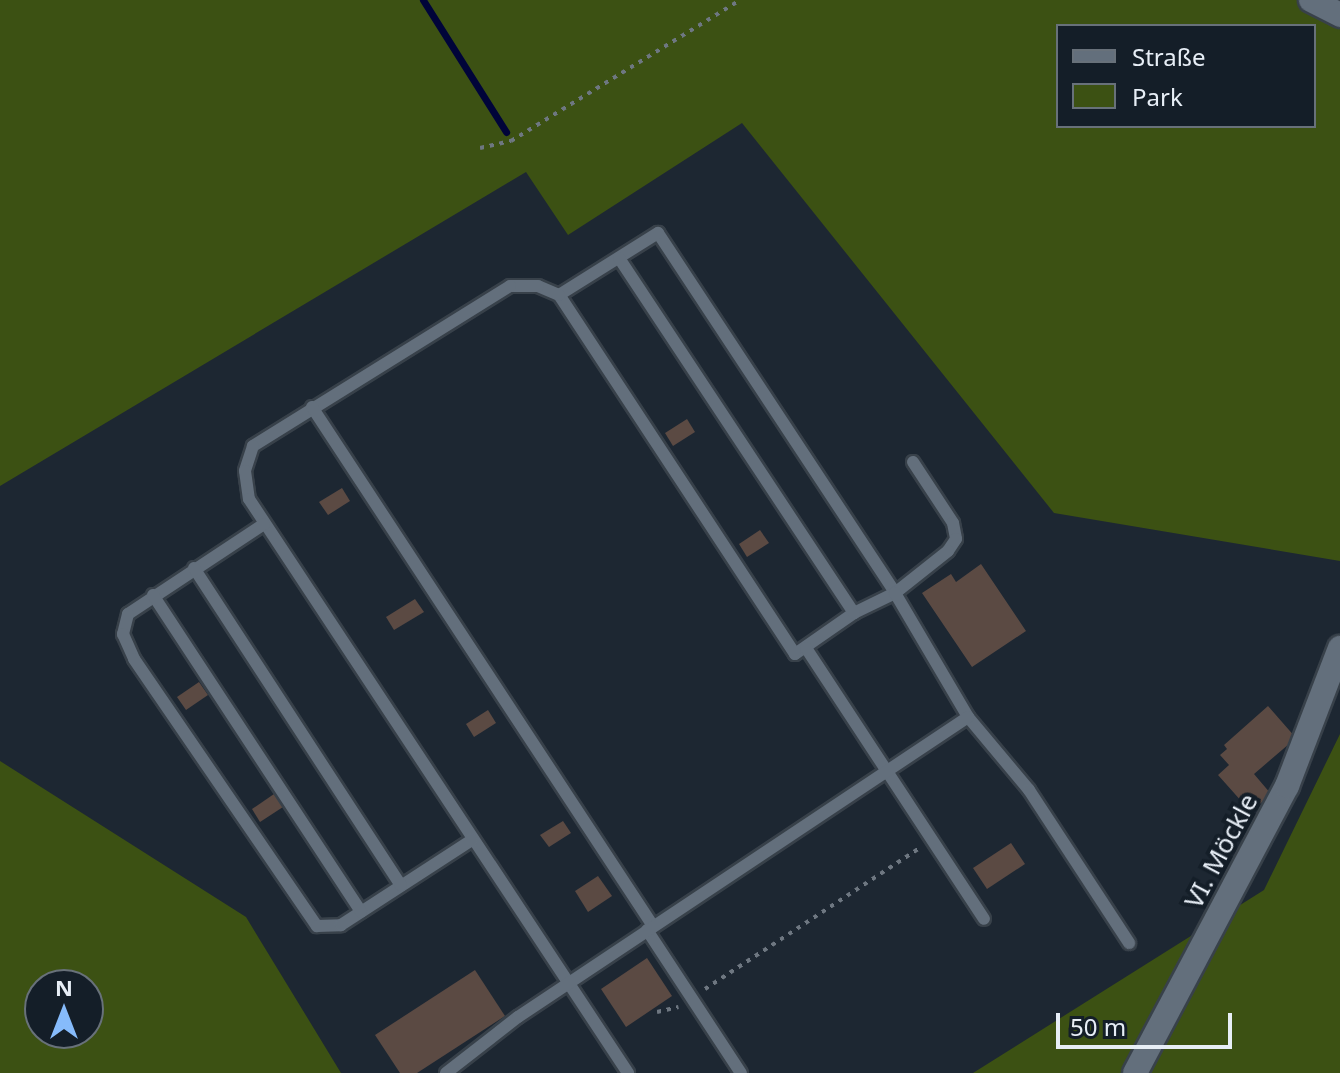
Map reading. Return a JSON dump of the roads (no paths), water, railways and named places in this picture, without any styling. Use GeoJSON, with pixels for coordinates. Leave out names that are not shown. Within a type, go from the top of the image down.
{"type":"FeatureCollection","features":[{"type":"Feature","properties":{"kind":"street"},"geometry":{"type":"LineString","coordinates":[[1311,0],[1340,15]]}},
{"type":"Feature","properties":{"kind":"street","name":"VI. Möckle"},"geometry":{"type":"LineString","coordinates":[[1135,1073],[1287,786],[1340,648]]}},
{"type":"Feature","properties":{"kind":"lane"},"geometry":{"type":"LineString","coordinates":[[559,295],[658,233],[895,593],[968,717],[1029,790],[1129,943]]}},
{"type":"Feature","properties":{"kind":"lane"},"geometry":{"type":"LineString","coordinates":[[619,258],[854,613]]}},
{"type":"Feature","properties":{"kind":"lane"},"geometry":{"type":"LineString","coordinates":[[628,1073],[249,499],[245,471],[253,446],[510,286],[538,286],[559,295],[795,654],[854,613],[895,593],[948,551],[956,539],[953,523],[913,462]]}},
{"type":"Feature","properties":{"kind":"lane"},"geometry":{"type":"LineString","coordinates":[[312,407],[741,1073]]}},
{"type":"Feature","properties":{"kind":"lane"},"geometry":{"type":"LineString","coordinates":[[264,524],[128,614],[123,634],[134,659],[317,926],[341,925],[472,840]]}},
{"type":"Feature","properties":{"kind":"lane"},"geometry":{"type":"LineString","coordinates":[[194,568],[401,886]]}},
{"type":"Feature","properties":{"kind":"lane"},"geometry":{"type":"LineString","coordinates":[[153,595],[361,912]]}},
{"type":"Feature","properties":{"kind":"lane"},"geometry":{"type":"LineString","coordinates":[[806,648],[984,919]]}},
{"type":"Feature","properties":{"kind":"lane"},"geometry":{"type":"LineString","coordinates":[[446,1073],[567,984],[968,717]]}},
{"type":"Feature","properties":{"kind":"waterway"},"geometry":{"type":"LineString","coordinates":[[423,0],[506,132]]}}]}
